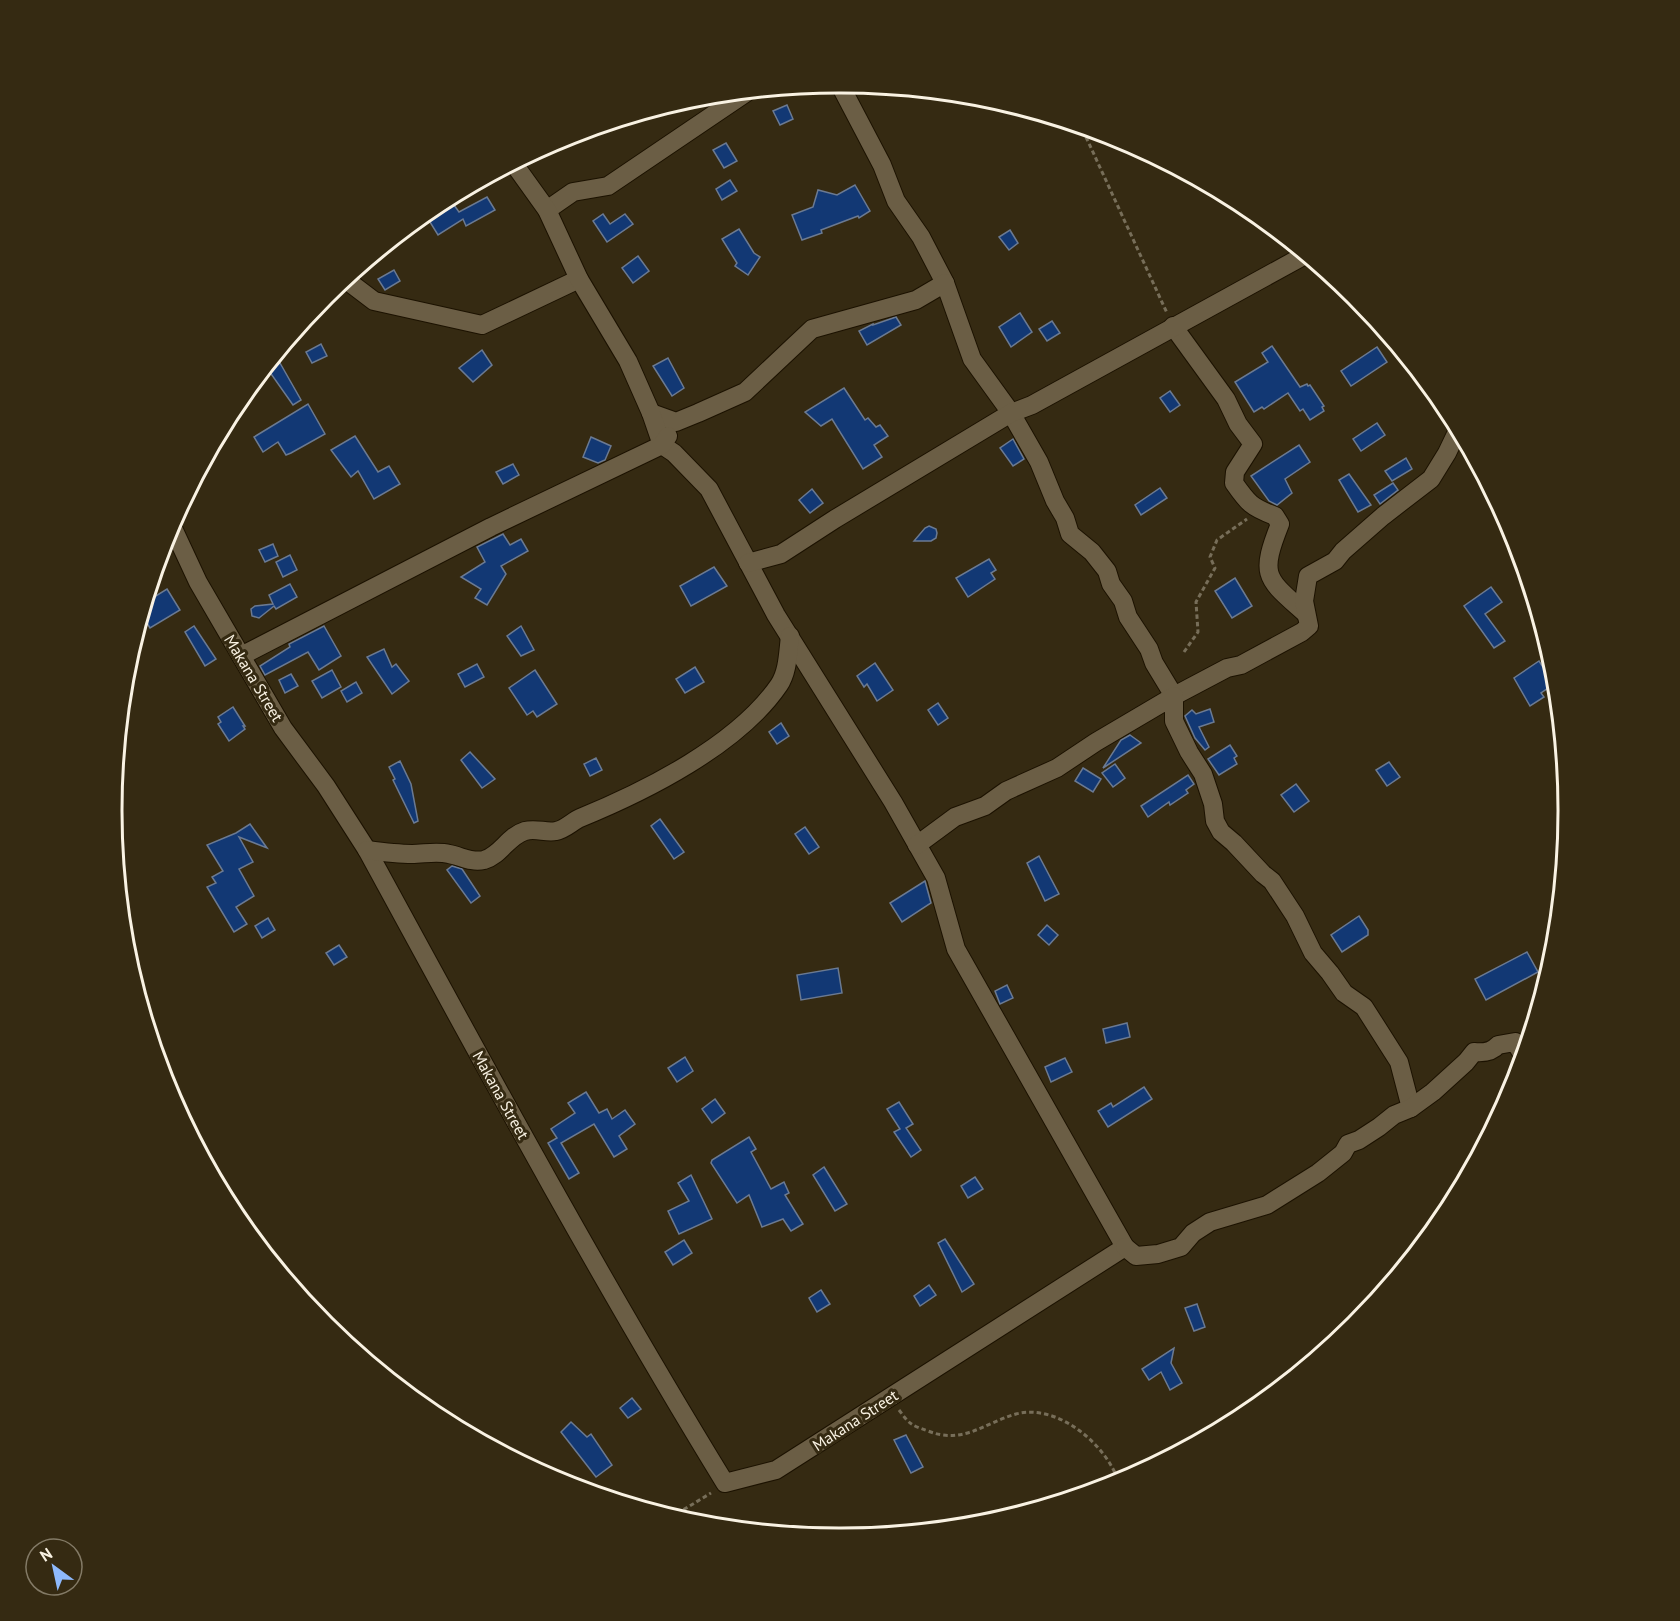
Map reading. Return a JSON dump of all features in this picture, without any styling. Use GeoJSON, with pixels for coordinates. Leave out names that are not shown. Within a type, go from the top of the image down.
{"type":"FeatureCollection","features":[{"type":"Feature","properties":{"kind":"street"},"geometry":{"type":"LineString","coordinates":[[843,93],[882,165],[897,201],[921,237],[945,283],[972,359],[1011,413],[1039,462],[1070,534],[1092,552],[1107,571],[1111,584],[1123,601],[1128,617],[1149,649],[1154,663],[1174,696],[1174,721],[1203,774],[1213,804],[1215,821],[1221,832],[1272,881],[1295,916],[1313,953],[1344,993],[1364,1007],[1399,1062],[1411,1108]]}},
{"type":"Feature","properties":{"kind":"street"},"geometry":{"type":"LineString","coordinates":[[547,210],[573,192],[608,186],[733,101]]}},
{"type":"Feature","properties":{"kind":"street"},"geometry":{"type":"LineString","coordinates":[[517,170],[547,210],[579,279],[628,361],[651,413],[662,445],[674,453],[709,489],[776,615],[843,719],[936,878],[956,949],[1125,1247],[1136,1256],[1165,1252],[1181,1247],[1193,1233],[1210,1222],[1267,1206],[1318,1173],[1343,1153],[1348,1144],[1372,1132],[1394,1114],[1411,1108],[1433,1092],[1474,1052],[1483,1053],[1498,1045],[1515,1042],[1517,1046]]}},
{"type":"Feature","properties":{"kind":"street"},"geometry":{"type":"LineString","coordinates":[[748,562],[781,554],[1011,413],[1032,405],[1298,259]]}},
{"type":"Feature","properties":{"kind":"street"},"geometry":{"type":"LineString","coordinates":[[352,285],[374,301],[482,325],[579,279]]}},
{"type":"Feature","properties":{"kind":"street"},"geometry":{"type":"LineString","coordinates":[[241,656],[491,526],[662,445],[676,422],[745,392],[812,329],[916,300],[945,283]]}},
{"type":"Feature","properties":{"kind":"street"},"geometry":{"type":"LineString","coordinates":[[1173,327],[1226,399],[1238,424],[1254,444],[1235,472],[1234,483],[1248,503],[1256,509],[1275,516],[1280,524],[1268,553],[1268,575],[1280,591],[1306,614]]}},
{"type":"Feature","properties":{"kind":"street"},"geometry":{"type":"LineString","coordinates":[[651,413],[676,422]]}},
{"type":"Feature","properties":{"kind":"street"},"geometry":{"type":"LineString","coordinates":[[917,846],[955,817],[985,806],[1006,791],[1057,768],[1174,696],[1227,668],[1241,665],[1302,632],[1309,626],[1304,601],[1308,576],[1335,561],[1343,551],[1383,516],[1431,479],[1453,439]]}},
{"type":"Feature","properties":{"kind":"street","name":"Makana Street"},"geometry":{"type":"LineString","coordinates":[[177,536],[198,582],[283,728],[326,786],[367,850],[604,1281],[658,1375],[725,1483],[777,1470],[1125,1247]]}},
{"type":"Feature","properties":{"kind":"street"},"geometry":{"type":"LineString","coordinates":[[367,850],[448,854],[472,861],[484,860],[498,852],[511,838],[524,831],[539,829],[557,831],[638,792],[702,756],[764,705],[781,682],[786,667],[790,636]]}},
{"type":"Feature","properties":{"kind":"path"},"geometry":{"type":"LineString","coordinates":[[1086,137],[1173,327]]}},
{"type":"Feature","properties":{"kind":"path"},"geometry":{"type":"LineString","coordinates":[[1184,652],[1198,632],[1196,602],[1215,568],[1210,557],[1217,540],[1244,524],[1256,509]]}},
{"type":"Feature","properties":{"kind":"path"},"geometry":{"type":"LineString","coordinates":[[911,1384],[899,1409],[910,1425],[940,1436],[964,1435],[1017,1413],[1048,1414],[1073,1426],[1090,1438],[1108,1460],[1114,1473]]}},
{"type":"Feature","properties":{"kind":"path"},"geometry":{"type":"LineString","coordinates":[[681,1510],[725,1483]]}},
{"type":"Feature","properties":{"kind":"building"},"geometry":{"type":"Polygon","coordinates":[[[787,105],[793,119],[780,125],[773,111],[787,105]]]}},
{"type":"Feature","properties":{"kind":"building"},"geometry":{"type":"Polygon","coordinates":[[[726,143],[737,161],[724,168],[713,150],[726,143]]]}},
{"type":"Feature","properties":{"kind":"building"},"geometry":{"type":"Polygon","coordinates":[[[730,180],[737,191],[722,200],[716,189],[730,180]]]}},
{"type":"Feature","properties":{"kind":"building"},"geometry":{"type":"Polygon","coordinates":[[[855,185],[870,211],[859,218],[858,216],[821,230],[822,233],[802,240],[792,215],[813,207],[818,190],[837,195],[855,185]]]}},
{"type":"Feature","properties":{"kind":"building"},"geometry":{"type":"Polygon","coordinates":[[[487,197],[495,210],[466,226],[463,219],[438,235],[430,222],[454,206],[459,212],[487,197]]]}},
{"type":"Feature","properties":{"kind":"building"},"geometry":{"type":"Polygon","coordinates":[[[603,214],[610,224],[625,214],[633,224],[607,242],[593,221],[603,214]]]}},
{"type":"Feature","properties":{"kind":"building"},"geometry":{"type":"Polygon","coordinates":[[[739,229],[754,253],[760,257],[748,275],[735,266],[737,263],[722,239],[739,229]]]}},
{"type":"Feature","properties":{"kind":"building"},"geometry":{"type":"Polygon","coordinates":[[[1010,230],[1018,243],[1009,250],[999,237],[1010,230]]]}},
{"type":"Feature","properties":{"kind":"building"},"geometry":{"type":"Polygon","coordinates":[[[638,256],[649,271],[633,283],[622,268],[638,256]]]}},
{"type":"Feature","properties":{"kind":"building"},"geometry":{"type":"Polygon","coordinates":[[[394,270],[400,281],[385,290],[378,279],[394,270]]]}},
{"type":"Feature","properties":{"kind":"building"},"geometry":{"type":"Polygon","coordinates":[[[1020,313],[1032,332],[1011,347],[999,327],[1020,313]]]}},
{"type":"Feature","properties":{"kind":"building"},"geometry":{"type":"Polygon","coordinates":[[[896,317],[901,325],[867,345],[859,331],[896,317]]]}},
{"type":"Feature","properties":{"kind":"building"},"geometry":{"type":"Polygon","coordinates":[[[1052,321],[1060,333],[1047,341],[1039,329],[1052,321]]]}},
{"type":"Feature","properties":{"kind":"building"},"geometry":{"type":"Polygon","coordinates":[[[321,344],[327,356],[312,363],[306,352],[321,344]]]}},
{"type":"Feature","properties":{"kind":"building"},"geometry":{"type":"Polygon","coordinates":[[[1272,346],[1300,387],[1310,385],[1324,406],[1322,407],[1324,411],[1310,420],[1303,409],[1300,411],[1288,393],[1264,409],[1262,407],[1254,412],[1235,382],[1268,362],[1262,353],[1272,346]]]}},
{"type":"Feature","properties":{"kind":"building"},"geometry":{"type":"Polygon","coordinates":[[[1377,347],[1387,362],[1351,386],[1341,371],[1377,347]]]}},
{"type":"Feature","properties":{"kind":"building"},"geometry":{"type":"Polygon","coordinates":[[[482,350],[492,365],[473,382],[459,368],[482,350]]]}},
{"type":"Feature","properties":{"kind":"building"},"geometry":{"type":"Polygon","coordinates":[[[668,358],[684,388],[672,396],[653,366],[668,358]]]}},
{"type":"Feature","properties":{"kind":"building"},"geometry":{"type":"Polygon","coordinates":[[[280,363],[301,400],[293,405],[271,374],[280,363]]]}},
{"type":"Feature","properties":{"kind":"building"},"geometry":{"type":"Polygon","coordinates":[[[844,388],[865,420],[868,418],[876,427],[880,425],[888,436],[874,445],[882,457],[863,469],[832,419],[821,426],[805,412],[844,388]]]}},
{"type":"Feature","properties":{"kind":"building"},"geometry":{"type":"Polygon","coordinates":[[[1170,391],[1180,405],[1170,412],[1160,398],[1170,391]]]}},
{"type":"Feature","properties":{"kind":"building"},"geometry":{"type":"Polygon","coordinates":[[[308,404],[325,434],[286,455],[278,442],[263,452],[254,437],[308,404]]]}},
{"type":"Feature","properties":{"kind":"building"},"geometry":{"type":"Polygon","coordinates":[[[1377,423],[1385,435],[1361,451],[1353,439],[1377,423]]]}},
{"type":"Feature","properties":{"kind":"building"},"geometry":{"type":"Polygon","coordinates":[[[355,436],[378,472],[389,466],[400,484],[374,499],[358,471],[351,477],[331,450],[355,436]]]}},
{"type":"Feature","properties":{"kind":"building"},"geometry":{"type":"Polygon","coordinates":[[[591,437],[611,446],[605,460],[598,463],[583,457],[591,437]]]}},
{"type":"Feature","properties":{"kind":"building"},"geometry":{"type":"Polygon","coordinates":[[[1013,439],[1024,459],[1013,466],[1000,448],[1013,439]]]}},
{"type":"Feature","properties":{"kind":"building"},"geometry":{"type":"Polygon","coordinates":[[[1299,445],[1310,462],[1285,479],[1292,493],[1277,505],[1269,501],[1251,476],[1299,445]]]}},
{"type":"Feature","properties":{"kind":"building"},"geometry":{"type":"Polygon","coordinates":[[[1406,458],[1412,469],[1392,481],[1385,471],[1406,458]]]}},
{"type":"Feature","properties":{"kind":"building"},"geometry":{"type":"Polygon","coordinates":[[[513,464],[519,475],[503,484],[496,472],[513,464]]]}},
{"type":"Feature","properties":{"kind":"building"},"geometry":{"type":"Polygon","coordinates":[[[1349,474],[1371,505],[1358,512],[1339,480],[1349,474]]]}},
{"type":"Feature","properties":{"kind":"building"},"geometry":{"type":"Polygon","coordinates":[[[1393,483],[1398,490],[1380,504],[1374,495],[1393,483]]]}},
{"type":"Feature","properties":{"kind":"building"},"geometry":{"type":"Polygon","coordinates":[[[1160,488],[1167,498],[1141,515],[1135,505],[1160,488]]]}},
{"type":"Feature","properties":{"kind":"building"},"geometry":{"type":"Polygon","coordinates":[[[812,489],[823,503],[810,513],[799,500],[812,489]]]}},
{"type":"Feature","properties":{"kind":"building"},"geometry":{"type":"Polygon","coordinates":[[[929,526],[936,529],[936,538],[931,541],[914,541],[925,528],[929,526]]]}},
{"type":"Feature","properties":{"kind":"building"},"geometry":{"type":"Polygon","coordinates":[[[503,534],[510,545],[521,539],[528,551],[501,566],[506,574],[487,605],[475,598],[481,589],[461,577],[485,562],[477,547],[503,534]]]}},
{"type":"Feature","properties":{"kind":"building"},"geometry":{"type":"Polygon","coordinates":[[[273,544],[278,556],[265,562],[259,550],[273,544]]]}},
{"type":"Feature","properties":{"kind":"building"},"geometry":{"type":"Polygon","coordinates":[[[290,555],[297,570],[283,577],[276,562],[290,555]]]}},
{"type":"Feature","properties":{"kind":"building"},"geometry":{"type":"Polygon","coordinates":[[[989,559],[996,570],[991,573],[995,579],[968,597],[956,578],[989,559]]]}},
{"type":"Feature","properties":{"kind":"building"},"geometry":{"type":"Polygon","coordinates":[[[714,567],[727,586],[691,606],[680,586],[714,567]]]}},
{"type":"Feature","properties":{"kind":"building"},"geometry":{"type":"Polygon","coordinates":[[[1235,578],[1252,606],[1232,618],[1215,591],[1235,578]]]}},
{"type":"Feature","properties":{"kind":"building"},"geometry":{"type":"Polygon","coordinates":[[[290,584],[297,597],[276,609],[274,606],[259,618],[252,616],[251,609],[255,606],[273,604],[269,595],[290,584]]]}},
{"type":"Feature","properties":{"kind":"building"},"geometry":{"type":"Polygon","coordinates":[[[1491,587],[1502,602],[1485,614],[1505,641],[1494,648],[1464,606],[1491,587]]]}},
{"type":"Feature","properties":{"kind":"building"},"geometry":{"type":"Polygon","coordinates":[[[167,589],[180,610],[150,628],[147,624],[156,596],[167,589]]]}},
{"type":"Feature","properties":{"kind":"building"},"geometry":{"type":"Polygon","coordinates":[[[194,626],[216,659],[205,666],[185,632],[194,626]]]}},
{"type":"Feature","properties":{"kind":"building"},"geometry":{"type":"Polygon","coordinates":[[[324,626],[341,656],[319,670],[308,652],[265,675],[260,666],[290,647],[289,644],[324,626]]]}},
{"type":"Feature","properties":{"kind":"building"},"geometry":{"type":"Polygon","coordinates":[[[521,626],[534,650],[521,656],[507,636],[521,626]]]}},
{"type":"Feature","properties":{"kind":"building"},"geometry":{"type":"Polygon","coordinates":[[[384,649],[392,667],[396,664],[409,681],[392,694],[367,657],[384,649]]]}},
{"type":"Feature","properties":{"kind":"building"},"geometry":{"type":"Polygon","coordinates":[[[1539,661],[1543,667],[1547,689],[1541,693],[1544,697],[1530,706],[1514,678],[1539,661]]]}},
{"type":"Feature","properties":{"kind":"building"},"geometry":{"type":"Polygon","coordinates":[[[875,663],[893,690],[877,701],[867,684],[864,687],[857,676],[875,663]]]}},
{"type":"Feature","properties":{"kind":"building"},"geometry":{"type":"Polygon","coordinates":[[[477,664],[484,677],[465,687],[458,674],[477,664]]]}},
{"type":"Feature","properties":{"kind":"building"},"geometry":{"type":"Polygon","coordinates":[[[695,667],[704,682],[685,693],[676,679],[695,667]]]}},
{"type":"Feature","properties":{"kind":"building"},"geometry":{"type":"Polygon","coordinates":[[[332,670],[341,687],[322,698],[312,681],[332,670]]]}},
{"type":"Feature","properties":{"kind":"building"},"geometry":{"type":"Polygon","coordinates":[[[535,670],[557,704],[537,717],[533,711],[527,715],[509,688],[535,670]]]}},
{"type":"Feature","properties":{"kind":"building"},"geometry":{"type":"Polygon","coordinates":[[[291,674],[298,686],[285,693],[279,680],[291,674]]]}},
{"type":"Feature","properties":{"kind":"building"},"geometry":{"type":"Polygon","coordinates":[[[356,682],[362,693],[347,702],[341,691],[356,682]]]}},
{"type":"Feature","properties":{"kind":"building"},"geometry":{"type":"Polygon","coordinates":[[[938,703],[948,718],[938,725],[928,710],[938,703]]]}},
{"type":"Feature","properties":{"kind":"building"},"geometry":{"type":"Polygon","coordinates":[[[233,707],[245,729],[229,741],[218,724],[221,722],[218,717],[233,707]]]}},
{"type":"Feature","properties":{"kind":"building"},"geometry":{"type":"Polygon","coordinates":[[[1210,709],[1214,722],[1199,727],[1209,747],[1205,750],[1195,738],[1185,716],[1192,710],[1196,714],[1210,709]]]}},
{"type":"Feature","properties":{"kind":"building"},"geometry":{"type":"Polygon","coordinates":[[[781,723],[789,736],[777,744],[769,732],[781,723]]]}},
{"type":"Feature","properties":{"kind":"building"},"geometry":{"type":"Polygon","coordinates":[[[1130,735],[1141,743],[1103,768],[1121,740],[1130,735]]]}},
{"type":"Feature","properties":{"kind":"building"},"geometry":{"type":"Polygon","coordinates":[[[1230,745],[1237,756],[1234,758],[1237,764],[1219,775],[1208,759],[1230,745]]]}},
{"type":"Feature","properties":{"kind":"building"},"geometry":{"type":"Polygon","coordinates":[[[470,752],[495,779],[482,788],[461,760],[470,752]]]}},
{"type":"Feature","properties":{"kind":"building"},"geometry":{"type":"Polygon","coordinates":[[[596,758],[602,770],[590,776],[584,764],[596,758]]]}},
{"type":"Feature","properties":{"kind":"building"},"geometry":{"type":"Polygon","coordinates":[[[400,761],[411,784],[418,821],[414,823],[389,767],[400,761]]]}},
{"type":"Feature","properties":{"kind":"building"},"geometry":{"type":"Polygon","coordinates":[[[1389,762],[1400,777],[1387,786],[1376,770],[1389,762]]]}},
{"type":"Feature","properties":{"kind":"building"},"geometry":{"type":"Polygon","coordinates":[[[1115,764],[1125,778],[1113,787],[1102,773],[1115,764]]]}},
{"type":"Feature","properties":{"kind":"building"},"geometry":{"type":"Polygon","coordinates":[[[1083,768],[1101,779],[1093,792],[1075,781],[1083,768]]]}},
{"type":"Feature","properties":{"kind":"building"},"geometry":{"type":"Polygon","coordinates":[[[1188,775],[1194,784],[1186,790],[1188,793],[1170,805],[1169,802],[1148,817],[1141,806],[1188,775]]]}},
{"type":"Feature","properties":{"kind":"building"},"geometry":{"type":"Polygon","coordinates":[[[1296,784],[1309,801],[1294,812],[1281,795],[1296,784]]]}},
{"type":"Feature","properties":{"kind":"building"},"geometry":{"type":"Polygon","coordinates":[[[660,819],[684,852],[674,859],[651,826],[660,819]]]}},
{"type":"Feature","properties":{"kind":"building"},"geometry":{"type":"Polygon","coordinates":[[[250,824],[267,848],[239,837],[253,862],[239,869],[254,896],[236,907],[247,924],[234,932],[207,887],[216,883],[212,877],[223,871],[207,845],[236,833],[250,824]]]}},
{"type":"Feature","properties":{"kind":"building"},"geometry":{"type":"Polygon","coordinates":[[[805,827],[819,847],[809,854],[795,834],[805,827]]]}},
{"type":"Feature","properties":{"kind":"building"},"geometry":{"type":"Polygon","coordinates":[[[1039,856],[1059,894],[1045,901],[1027,863],[1039,856]]]}},
{"type":"Feature","properties":{"kind":"building"},"geometry":{"type":"Polygon","coordinates":[[[452,866],[462,869],[480,896],[471,903],[447,870],[452,866]]]}},
{"type":"Feature","properties":{"kind":"building"},"geometry":{"type":"Polygon","coordinates":[[[925,881],[931,903],[902,922],[890,903],[925,881]]]}},
{"type":"Feature","properties":{"kind":"building"},"geometry":{"type":"Polygon","coordinates":[[[1359,916],[1368,930],[1368,935],[1342,952],[1331,935],[1359,916]]]}},
{"type":"Feature","properties":{"kind":"building"},"geometry":{"type":"Polygon","coordinates":[[[268,918],[275,930],[262,938],[255,926],[268,918]]]}},
{"type":"Feature","properties":{"kind":"building"},"geometry":{"type":"Polygon","coordinates":[[[1047,925],[1058,935],[1049,945],[1038,935],[1047,925]]]}},
{"type":"Feature","properties":{"kind":"building"},"geometry":{"type":"Polygon","coordinates":[[[339,945],[347,957],[334,965],[326,953],[339,945]]]}},
{"type":"Feature","properties":{"kind":"building"},"geometry":{"type":"Polygon","coordinates":[[[1527,952],[1538,972],[1486,1000],[1475,979],[1527,952]]]}},
{"type":"Feature","properties":{"kind":"building"},"geometry":{"type":"Polygon","coordinates":[[[838,968],[842,993],[801,1000],[797,975],[838,968]]]}},
{"type":"Feature","properties":{"kind":"building"},"geometry":{"type":"Polygon","coordinates":[[[1007,985],[1013,998],[1000,1004],[995,991],[1007,985]]]}},
{"type":"Feature","properties":{"kind":"building"},"geometry":{"type":"Polygon","coordinates":[[[1127,1023],[1130,1037],[1106,1043],[1103,1029],[1127,1023]]]}},
{"type":"Feature","properties":{"kind":"building"},"geometry":{"type":"Polygon","coordinates":[[[685,1057],[693,1071],[677,1082],[668,1068],[685,1057]]]}},
{"type":"Feature","properties":{"kind":"building"},"geometry":{"type":"Polygon","coordinates":[[[1065,1058],[1072,1072],[1051,1082],[1045,1067],[1065,1058]]]}},
{"type":"Feature","properties":{"kind":"building"},"geometry":{"type":"Polygon","coordinates":[[[1144,1087],[1152,1099],[1108,1127],[1098,1111],[1111,1103],[1113,1107],[1144,1087]]]}},
{"type":"Feature","properties":{"kind":"building"},"geometry":{"type":"Polygon","coordinates":[[[586,1092],[599,1113],[607,1109],[612,1119],[625,1110],[635,1124],[619,1136],[627,1149],[614,1157],[594,1124],[561,1143],[579,1173],[569,1179],[548,1143],[557,1138],[551,1129],[575,1113],[568,1103],[586,1092]]]}},
{"type":"Feature","properties":{"kind":"building"},"geometry":{"type":"Polygon","coordinates":[[[715,1099],[725,1113],[712,1123],[702,1109],[715,1099]]]}},
{"type":"Feature","properties":{"kind":"building"},"geometry":{"type":"Polygon","coordinates":[[[899,1102],[913,1124],[906,1128],[921,1150],[911,1157],[894,1132],[900,1129],[887,1109],[899,1102]]]}},
{"type":"Feature","properties":{"kind":"building"},"geometry":{"type":"Polygon","coordinates":[[[749,1137],[756,1149],[751,1152],[771,1189],[784,1182],[789,1193],[785,1195],[803,1224],[791,1231],[783,1219],[762,1227],[749,1195],[737,1203],[711,1163],[712,1160],[749,1137]]]}},
{"type":"Feature","properties":{"kind":"building"},"geometry":{"type":"Polygon","coordinates":[[[824,1167],[847,1204],[835,1211],[813,1175],[824,1167]]]}},
{"type":"Feature","properties":{"kind":"building"},"geometry":{"type":"Polygon","coordinates":[[[691,1175],[712,1219],[679,1234],[668,1211],[689,1201],[678,1183],[691,1175]]]}},
{"type":"Feature","properties":{"kind":"building"},"geometry":{"type":"Polygon","coordinates":[[[975,1177],[983,1189],[968,1198],[961,1186],[975,1177]]]}},
{"type":"Feature","properties":{"kind":"building"},"geometry":{"type":"Polygon","coordinates":[[[945,1239],[974,1284],[962,1292],[938,1243],[945,1239]]]}},
{"type":"Feature","properties":{"kind":"building"},"geometry":{"type":"Polygon","coordinates":[[[684,1240],[692,1253],[673,1265],[665,1252],[684,1240]]]}},
{"type":"Feature","properties":{"kind":"building"},"geometry":{"type":"Polygon","coordinates":[[[929,1285],[936,1295],[920,1306],[914,1296],[929,1285]]]}},
{"type":"Feature","properties":{"kind":"building"},"geometry":{"type":"Polygon","coordinates":[[[821,1290],[830,1304],[817,1312],[809,1298],[821,1290]]]}},
{"type":"Feature","properties":{"kind":"building"},"geometry":{"type":"Polygon","coordinates":[[[1197,1304],[1205,1327],[1194,1331],[1185,1308],[1197,1304]]]}},
{"type":"Feature","properties":{"kind":"building"},"geometry":{"type":"Polygon","coordinates":[[[1174,1348],[1171,1363],[1182,1383],[1170,1390],[1161,1372],[1149,1380],[1142,1369],[1174,1348]]]}},
{"type":"Feature","properties":{"kind":"building"},"geometry":{"type":"Polygon","coordinates":[[[632,1398],[641,1409],[628,1418],[620,1408],[632,1398]]]}},
{"type":"Feature","properties":{"kind":"building"},"geometry":{"type":"Polygon","coordinates":[[[571,1422],[587,1437],[591,1434],[612,1465],[596,1477],[561,1432],[571,1422]]]}},
{"type":"Feature","properties":{"kind":"building"},"geometry":{"type":"Polygon","coordinates":[[[906,1435],[923,1467],[911,1473],[894,1440],[906,1435]]]}}]}
